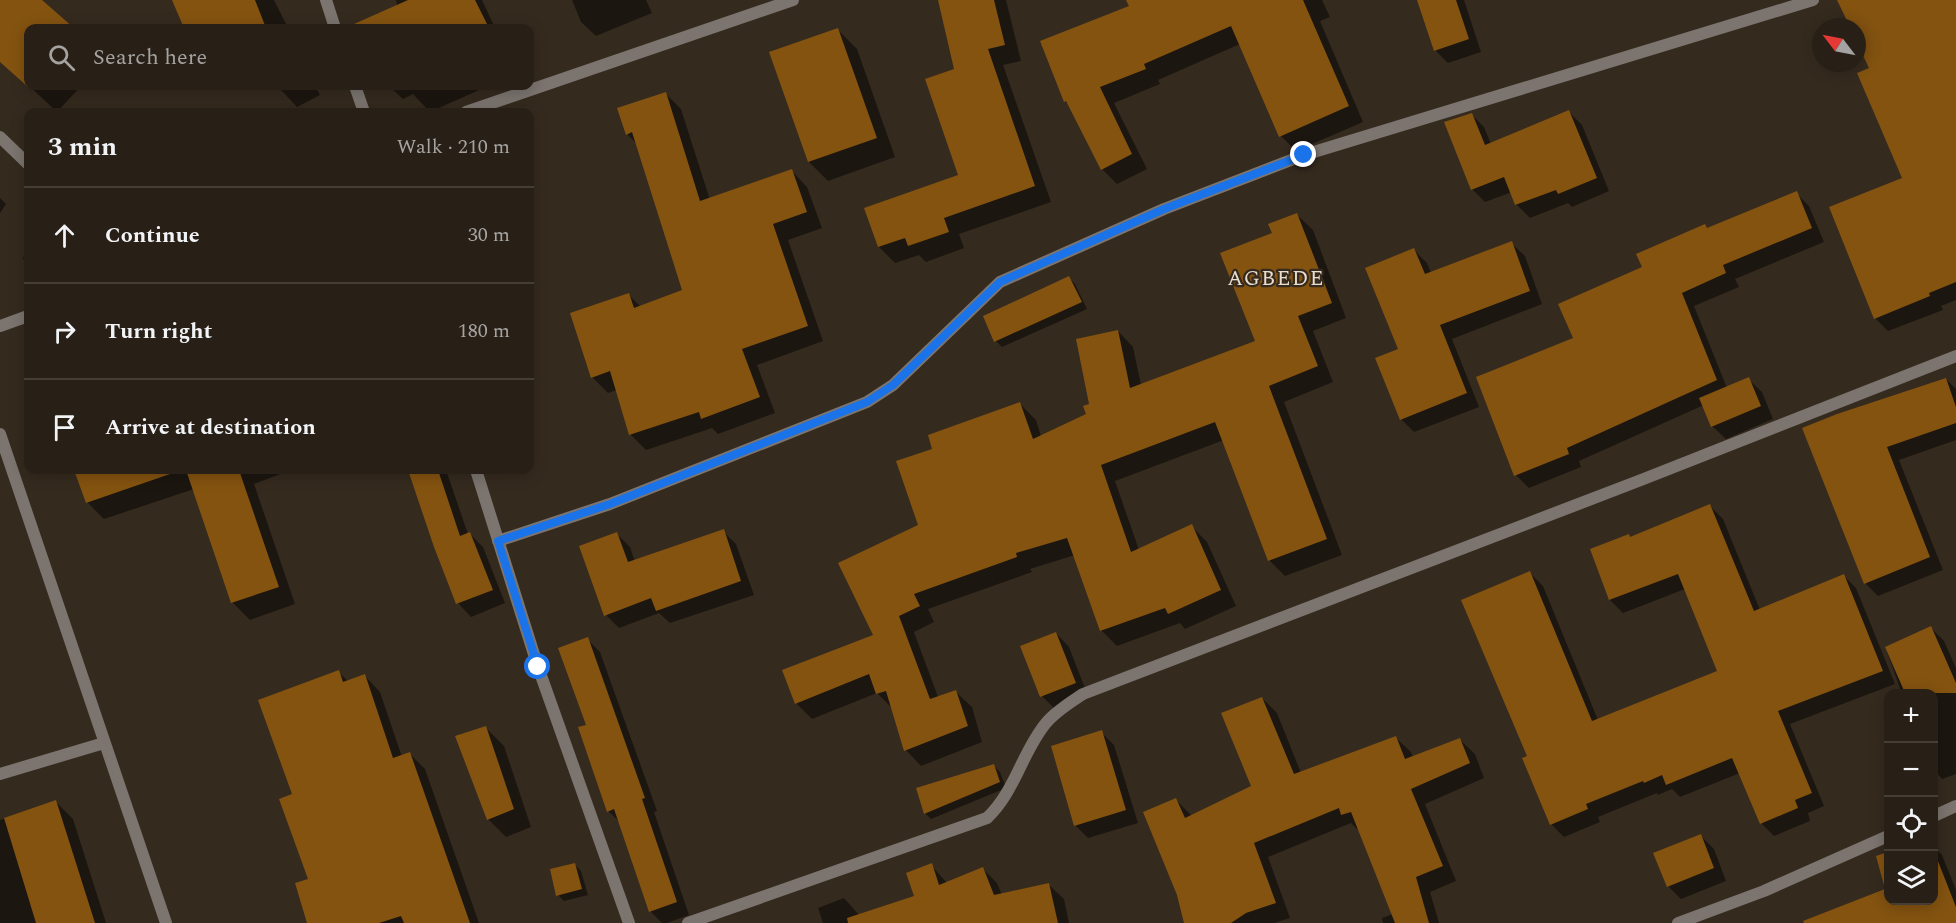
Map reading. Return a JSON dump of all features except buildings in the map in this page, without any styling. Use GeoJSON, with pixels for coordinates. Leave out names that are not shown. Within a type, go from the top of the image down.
{"type":"FeatureCollection","features":[{"type":"Feature","properties":{"kind":"street"},"geometry":{"type":"LineString","coordinates":[[326,0],[334,24]]}},
{"type":"Feature","properties":{"kind":"street"},"geometry":{"type":"LineString","coordinates":[[534,89],[793,0]]}},
{"type":"Feature","properties":{"kind":"street"},"geometry":{"type":"LineString","coordinates":[[498,541],[610,504],[867,402],[893,385],[1000,282],[1164,209],[1304,155],[1813,0]]}},
{"type":"Feature","properties":{"kind":"street"},"geometry":{"type":"LineString","coordinates":[[356,90],[363,108]]}},
{"type":"Feature","properties":{"kind":"street"},"geometry":{"type":"LineString","coordinates":[[478,108],[530,90]]}},
{"type":"Feature","properties":{"kind":"street"},"geometry":{"type":"LineString","coordinates":[[0,137],[24,160]]}},
{"type":"Feature","properties":{"kind":"street"},"geometry":{"type":"LineString","coordinates":[[0,326],[24,317]]}},
{"type":"Feature","properties":{"kind":"street"},"geometry":{"type":"LineString","coordinates":[[688,923],[987,818],[1006,796],[1027,754],[1047,722],[1083,694],[1641,480],[1956,356]]}},
{"type":"Feature","properties":{"kind":"street"},"geometry":{"type":"LineString","coordinates":[[0,434],[166,923]]}},
{"type":"Feature","properties":{"kind":"street"},"geometry":{"type":"LineString","coordinates":[[477,474],[538,667],[629,923]]}},
{"type":"Feature","properties":{"kind":"street"},"geometry":{"type":"LineString","coordinates":[[0,774],[104,742]]}},
{"type":"Feature","properties":{"kind":"street"},"geometry":{"type":"LineString","coordinates":[[1938,814],[1956,806]]}},
{"type":"Feature","properties":{"kind":"street"},"geometry":{"type":"LineString","coordinates":[[1678,923],[1764,891],[1884,838]]}},
{"type":"Feature","properties":{"kind":"district","name":"AGBEDE"},"geometry":{"type":"Point","coordinates":[1276,279]}},
{"type":"Feature","properties":{"kind":"route"},"geometry":{"type":"LineString","coordinates":[[538,667],[498,541],[610,504],[867,402],[893,385],[1000,282],[1164,209],[1304,155]]}}]}
